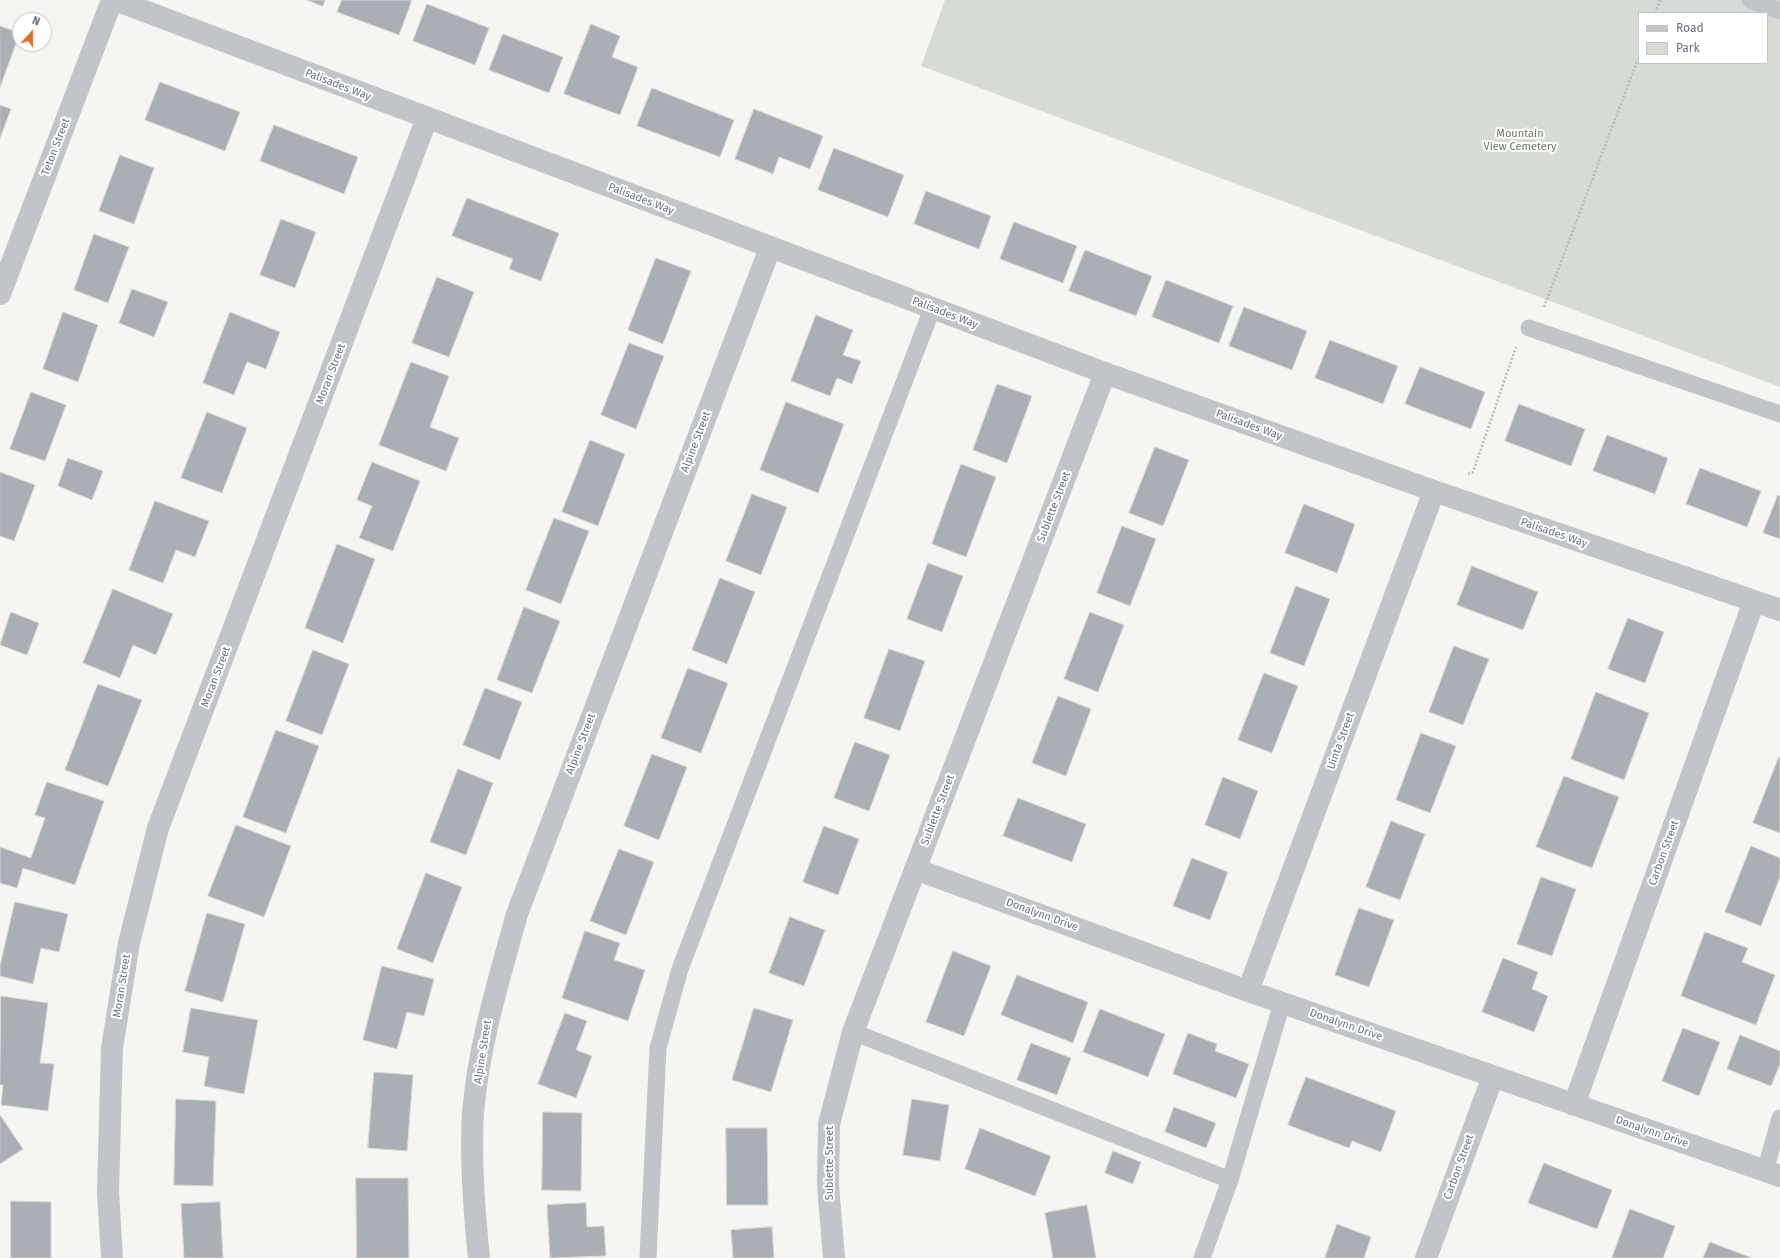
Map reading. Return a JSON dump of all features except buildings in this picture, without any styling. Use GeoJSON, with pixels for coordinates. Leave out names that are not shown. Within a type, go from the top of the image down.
{"type":"FeatureCollection","features":[{"type":"Feature","properties":{"kind":"street","name":"Palisades Way"},"geometry":{"type":"LineString","coordinates":[[114,0],[1105,374],[1434,491],[1780,610]]}},
{"type":"Feature","properties":{"kind":"street","name":"Teton Street"},"geometry":{"type":"LineString","coordinates":[[0,294],[114,0]]}},
{"type":"Feature","properties":{"kind":"street","name":"Moran Street"},"geometry":{"type":"LineString","coordinates":[[112,1258],[108,1192],[112,1048],[129,943],[158,828],[427,118]]}},
{"type":"Feature","properties":{"kind":"street","name":"Alpine Street"},"geometry":{"type":"LineString","coordinates":[[479,1258],[473,1195],[473,1112],[487,1023],[517,914],[770,248]]}},
{"type":"Feature","properties":{"kind":"street","name":"Sublette Street"},"geometry":{"type":"LineString","coordinates":[[834,1258],[828,1185],[829,1124],[853,1032],[1105,374]]}},
{"type":"Feature","properties":{"kind":"street","name":"Uinta Street"},"geometry":{"type":"LineString","coordinates":[[1248,991],[1434,491]]}},
{"type":"Feature","properties":{"kind":"street","name":"Carbon Street"},"geometry":{"type":"LineString","coordinates":[[1574,1105],[1754,601]]}},
{"type":"Feature","properties":{"kind":"street","name":"Donalynn Drive"},"geometry":{"type":"LineString","coordinates":[[915,868],[1248,991],[1772,1173]]}},
{"type":"Feature","properties":{"kind":"street","name":"Carbon Street"},"geometry":{"type":"LineString","coordinates":[[1426,1258],[1493,1076]]}},
{"type":"Feature","properties":{"kind":"lane"},"geometry":{"type":"LineString","coordinates":[[1750,0],[1780,11]]}},
{"type":"Feature","properties":{"kind":"lane"},"geometry":{"type":"LineString","coordinates":[[648,1258],[658,1048],[680,969],[932,309]]}},
{"type":"Feature","properties":{"kind":"lane"},"geometry":{"type":"LineString","coordinates":[[1529,328],[1780,414]]}},
{"type":"Feature","properties":{"kind":"lane"},"geometry":{"type":"LineString","coordinates":[[1202,1258],[1230,1180],[1282,1003]]}},
{"type":"Feature","properties":{"kind":"lane"},"geometry":{"type":"LineString","coordinates":[[853,1032],[1230,1180]]}},
{"type":"Feature","properties":{"kind":"lane"},"geometry":{"type":"LineString","coordinates":[[1772,1173],[1780,1118]]}},
{"type":"Feature","properties":{"kind":"path"},"geometry":{"type":"LineString","coordinates":[[1655,12],[1660,0]]}},
{"type":"Feature","properties":{"kind":"path"},"geometry":{"type":"LineString","coordinates":[[1434,491],[1472,472],[1518,342],[1542,312],[1638,59]]}},
{"type":"Feature","properties":{"kind":"green space","name":"Mountain View Cemetery"},"geometry":{"type":"Polygon","coordinates":[[[945,0],[1780,0],[1780,387],[921,66],[945,0]]]}}]}
